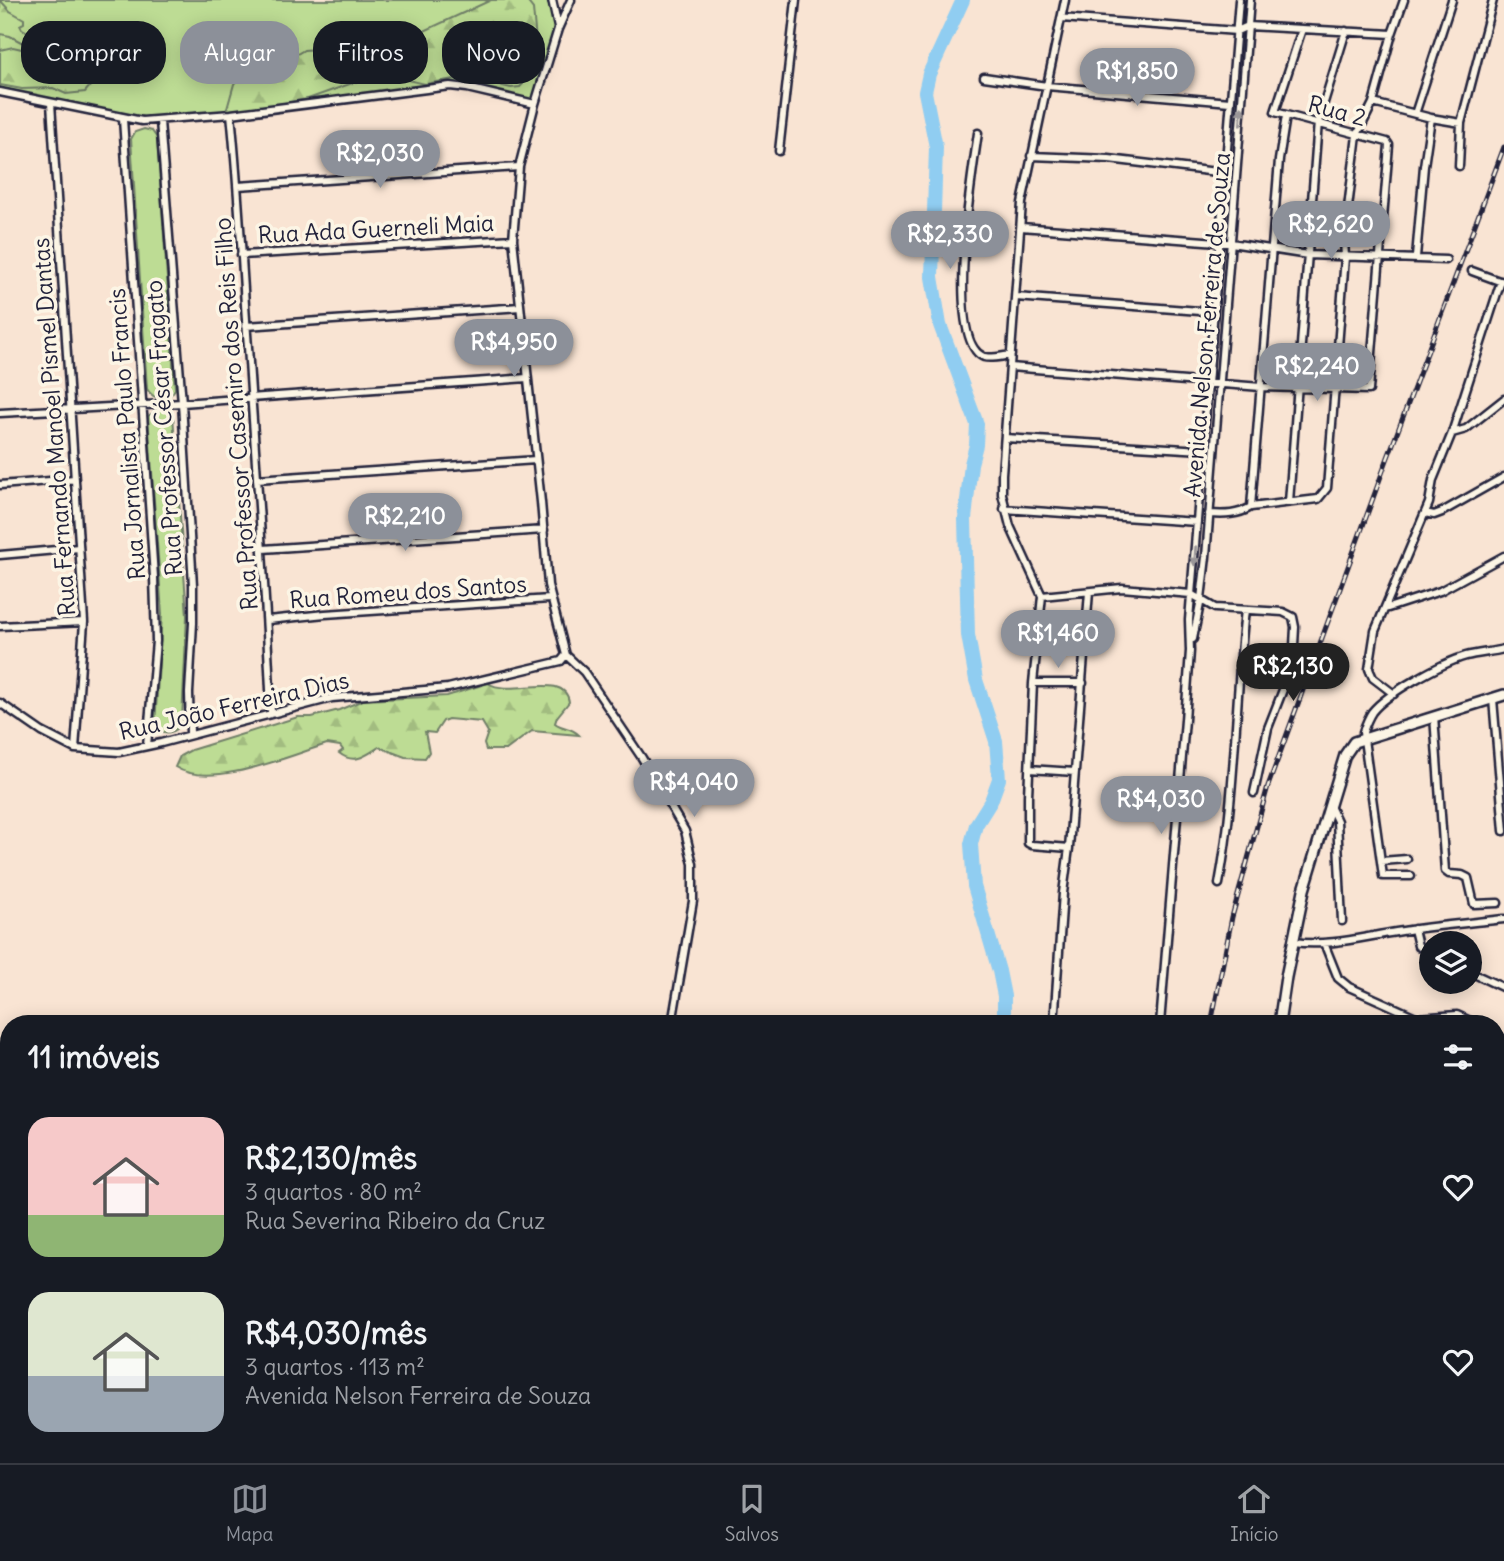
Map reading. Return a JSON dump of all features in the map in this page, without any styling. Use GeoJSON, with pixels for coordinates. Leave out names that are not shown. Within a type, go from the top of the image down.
{"type":"FeatureCollection","features":[{"type":"Feature","properties":{"kind":"street"},"geometry":{"type":"LineString","coordinates":[[552,0],[558,29]]}},
{"type":"Feature","properties":{"kind":"street"},"geometry":{"type":"LineString","coordinates":[[571,0],[558,29],[519,167],[513,239],[527,378],[550,599],[564,639],[566,655],[584,672],[642,758],[685,831],[693,864],[692,901],[673,1015]]}},
{"type":"Feature","properties":{"kind":"street"},"geometry":{"type":"LineString","coordinates":[[779,151],[796,0]]}},
{"type":"Feature","properties":{"kind":"street"},"geometry":{"type":"LineString","coordinates":[[1065,0],[1022,203],[1002,494],[1004,509],[1018,547],[1042,596],[1033,683],[1027,836],[1029,845],[1069,848]]}},
{"type":"Feature","properties":{"kind":"street","name":"Avenida Nelson Ferreira de Souza"},"geometry":{"type":"LineString","coordinates":[[1161,1015],[1190,651],[1191,594],[1202,450],[1239,0]]}},
{"type":"Feature","properties":{"kind":"street","name":"Avenida Nelson Ferreira de Souza"},"geometry":{"type":"LineString","coordinates":[[1190,651],[1201,599],[1209,514],[1250,0]]}},
{"type":"Feature","properties":{"kind":"street"},"geometry":{"type":"LineString","coordinates":[[1209,514],[1242,513],[1251,507],[1318,499],[1327,488],[1336,390],[1344,240],[1357,135],[1373,103],[1404,0]]}},
{"type":"Feature","properties":{"kind":"street"},"geometry":{"type":"LineString","coordinates":[[1415,114],[1452,0]]}},
{"type":"Feature","properties":{"kind":"street"},"geometry":{"type":"LineString","coordinates":[[1459,166],[1461,123],[1493,0]]}},
{"type":"Feature","properties":{"kind":"street"},"geometry":{"type":"LineString","coordinates":[[1061,18],[1237,31],[1248,26],[1392,34]]}},
{"type":"Feature","properties":{"kind":"street","name":"Rua 2"},"geometry":{"type":"LineString","coordinates":[[1302,29],[1275,112],[1387,142],[1389,145],[1380,256]]}},
{"type":"Feature","properties":{"kind":"street"},"geometry":{"type":"LineString","coordinates":[[1289,502],[1318,122],[1346,31]]}},
{"type":"Feature","properties":{"kind":"street"},"geometry":{"type":"LineString","coordinates":[[984,77],[1047,86],[1230,103]]}},
{"type":"Feature","properties":{"kind":"street"},"geometry":{"type":"LineString","coordinates":[[0,92],[123,119],[160,121],[450,86],[535,104]]}},
{"type":"Feature","properties":{"kind":"street","name":"Rua Fernando Manoel Pismel Dantas"},"geometry":{"type":"LineString","coordinates":[[51,103],[84,622],[75,749]]}},
{"type":"Feature","properties":{"kind":"street","name":"Rua 2"},"geometry":{"type":"LineString","coordinates":[[1373,103],[1461,123]]}},
{"type":"Feature","properties":{"kind":"street","name":"Rua Professor Casemiro dos Reis Filho"},"geometry":{"type":"LineString","coordinates":[[231,114],[264,549],[271,712]]}},
{"type":"Feature","properties":{"kind":"street"},"geometry":{"type":"LineString","coordinates":[[1251,507],[1279,160],[1286,116]]}},
{"type":"Feature","properties":{"kind":"street"},"geometry":{"type":"LineString","coordinates":[[1416,257],[1431,118]]}},
{"type":"Feature","properties":{"kind":"street","name":"Rua Jornalista Paulo Francis"},"geometry":{"type":"LineString","coordinates":[[123,119],[156,622],[147,746]]}},
{"type":"Feature","properties":{"kind":"street","name":"Rua Professor César Fragato"},"geometry":{"type":"LineString","coordinates":[[160,121],[182,403],[193,597],[190,734]]}},
{"type":"Feature","properties":{"kind":"street"},"geometry":{"type":"LineString","coordinates":[[978,133],[966,219],[965,316],[968,335],[978,353],[986,358],[1011,355]]}},
{"type":"Feature","properties":{"kind":"street"},"geometry":{"type":"LineString","coordinates":[[1031,156],[1109,159],[1225,173]]}},
{"type":"Feature","properties":{"kind":"street"},"geometry":{"type":"LineString","coordinates":[[238,186],[519,167]]}},
{"type":"Feature","properties":{"kind":"street"},"geometry":{"type":"LineString","coordinates":[[1021,227],[1231,243],[1308,255],[1446,260]]}},
{"type":"Feature","properties":{"kind":"street","name":"Rua Ada Guerneli Maia"},"geometry":{"type":"LineString","coordinates":[[241,255],[513,239]]}},
{"type":"Feature","properties":{"kind":"street"},"geometry":{"type":"LineString","coordinates":[[1010,367],[1261,387],[1369,390],[1380,256]]}},
{"type":"Feature","properties":{"kind":"street"},"geometry":{"type":"LineString","coordinates":[[1394,694],[1373,678],[1369,669],[1375,631],[1425,513],[1433,480],[1452,433],[1502,282],[1472,271]]}},
{"type":"Feature","properties":{"kind":"street"},"geometry":{"type":"LineString","coordinates":[[1016,297],[1213,312]]}},
{"type":"Feature","properties":{"kind":"street"},"geometry":{"type":"LineString","coordinates":[[246,326],[520,307]]}},
{"type":"Feature","properties":{"kind":"street"},"geometry":{"type":"LineString","coordinates":[[0,404],[0,413],[70,410],[527,378]]}},
{"type":"Feature","properties":{"kind":"street"},"geometry":{"type":"LineString","coordinates":[[1452,433],[1466,429],[1504,399]]}},
{"type":"Feature","properties":{"kind":"street"},"geometry":{"type":"LineString","coordinates":[[1004,438],[1202,450]]}},
{"type":"Feature","properties":{"kind":"street"},"geometry":{"type":"LineString","coordinates":[[257,479],[536,460]]}},
{"type":"Feature","properties":{"kind":"street"},"geometry":{"type":"LineString","coordinates":[[1425,513],[1434,515],[1442,512],[1504,477]]}},
{"type":"Feature","properties":{"kind":"street"},"geometry":{"type":"LineString","coordinates":[[0,485],[75,479]]}},
{"type":"Feature","properties":{"kind":"street"},"geometry":{"type":"LineString","coordinates":[[1004,509],[1197,522]]}},
{"type":"Feature","properties":{"kind":"street"},"geometry":{"type":"LineString","coordinates":[[264,549],[544,530]]}},
{"type":"Feature","properties":{"kind":"street"},"geometry":{"type":"LineString","coordinates":[[0,555],[79,548]]}},
{"type":"Feature","properties":{"kind":"street"},"geometry":{"type":"LineString","coordinates":[[1385,610],[1440,590],[1504,556]]}},
{"type":"Feature","properties":{"kind":"street"},"geometry":{"type":"LineString","coordinates":[[1042,596],[1111,588],[1191,594],[1215,608],[1283,612],[1293,617],[1296,627],[1293,664],[1268,728],[1254,793]]}},
{"type":"Feature","properties":{"kind":"street"},"geometry":{"type":"LineString","coordinates":[[1055,1015],[1089,592]]}},
{"type":"Feature","properties":{"kind":"street","name":"Rua Romeu dos Santos"},"geometry":{"type":"LineString","coordinates":[[268,620],[550,599]]}},
{"type":"Feature","properties":{"kind":"street"},"geometry":{"type":"LineString","coordinates":[[1219,884],[1229,828],[1237,681],[1245,610]]}},
{"type":"Feature","properties":{"kind":"street"},"geometry":{"type":"LineString","coordinates":[[0,626],[84,622]]}},
{"type":"Feature","properties":{"kind":"street"},"geometry":{"type":"LineString","coordinates":[[1411,876],[1382,876],[1363,732],[1372,712],[1394,694],[1446,664],[1467,656],[1504,649]]}},
{"type":"Feature","properties":{"kind":"street","name":"Rua João Ferreira Dias"},"geometry":{"type":"LineString","coordinates":[[0,704],[42,732],[75,749],[119,751],[345,695],[473,684],[561,661],[566,655]]}},
{"type":"Feature","properties":{"kind":"street"},"geometry":{"type":"LineString","coordinates":[[1033,683],[1083,683]]}},
{"type":"Feature","properties":{"kind":"street"},"geometry":{"type":"LineString","coordinates":[[1281,1015],[1304,890],[1349,746],[1364,738],[1504,695]]}},
{"type":"Feature","properties":{"kind":"street"},"geometry":{"type":"LineString","coordinates":[[1493,699],[1504,831]]}},
{"type":"Feature","properties":{"kind":"street"},"geometry":{"type":"LineString","coordinates":[[1434,716],[1445,871],[1468,878],[1474,904],[1498,903]]}},
{"type":"Feature","properties":{"kind":"street"},"geometry":{"type":"LineString","coordinates":[[1029,769],[1075,772]]}},
{"type":"Feature","properties":{"kind":"street"},"geometry":{"type":"LineString","coordinates":[[1329,806],[1336,821],[1342,921]]}},
{"type":"Feature","properties":{"kind":"street"},"geometry":{"type":"LineString","coordinates":[[1381,861],[1407,859]]}},
{"type":"Feature","properties":{"kind":"street"},"geometry":{"type":"LineString","coordinates":[[1294,942],[1324,943],[1504,919]]}},
{"type":"Feature","properties":{"kind":"street"},"geometry":{"type":"LineString","coordinates":[[1414,929],[1419,946]]}},
{"type":"Feature","properties":{"kind":"street"},"geometry":{"type":"LineString","coordinates":[[1324,943],[1338,978],[1349,987],[1411,1015]]}},
{"type":"Feature","properties":{"kind":"street"},"geometry":{"type":"LineString","coordinates":[[1482,978],[1504,988]]}},
{"type":"Feature","properties":{"kind":"green space"},"geometry":{"type":"Polygon","coordinates":[[[0,0],[552,0],[558,29],[545,71],[545,21],[442,21],[442,84],[541,84],[535,104],[458,86],[142,121],[0,92],[0,0]]]}},
{"type":"Feature","properties":{"kind":"green space"},"geometry":{"type":"Polygon","coordinates":[[[0,0],[24,21],[21,21],[20,25],[21,42],[0,34],[0,0]]]}},
{"type":"Feature","properties":{"kind":"green space"},"geometry":{"type":"Polygon","coordinates":[[[491,0],[526,0],[533,9],[534,21],[446,21],[491,0]]]}},
{"type":"Feature","properties":{"kind":"green space"},"geometry":{"type":"Polygon","coordinates":[[[442,23],[442,81],[428,83],[428,29],[442,23]]]}},
{"type":"Feature","properties":{"kind":"green space"},"geometry":{"type":"Polygon","coordinates":[[[13,47],[21,49],[21,84],[92,84],[85,92],[66,94],[53,88],[22,89],[0,85],[0,50],[13,47]]]}},
{"type":"Feature","properties":{"kind":"green space"},"geometry":{"type":"Polygon","coordinates":[[[313,49],[313,84],[350,84],[308,99],[266,106],[253,113],[228,119],[225,116],[234,84],[299,84],[299,53],[313,49]]]}},
{"type":"Feature","properties":{"kind":"green space"},"geometry":{"type":"Polygon","coordinates":[[[495,84],[523,84],[511,88],[495,84]]]}},
{"type":"Feature","properties":{"kind":"green space"},"geometry":{"type":"Polygon","coordinates":[[[144,129],[152,131],[157,138],[175,389],[169,396],[161,398],[153,396],[147,389],[131,139],[135,132],[144,129]]]}},
{"type":"Feature","properties":{"kind":"green space"},"geometry":{"type":"Polygon","coordinates":[[[160,409],[173,415],[187,616],[182,721],[176,729],[169,732],[158,729],[155,725],[162,614],[148,416],[160,409]]]}},
{"type":"Feature","properties":{"kind":"green space"},"geometry":{"type":"Polygon","coordinates":[[[488,683],[510,688],[558,688],[565,693],[569,702],[555,723],[579,735],[532,731],[506,750],[486,750],[484,744],[488,732],[482,722],[448,719],[443,721],[435,733],[425,732],[429,752],[425,758],[405,757],[379,747],[355,759],[339,753],[343,750],[340,746],[327,744],[271,763],[229,773],[190,773],[175,767],[180,756],[191,750],[298,717],[312,717],[339,710],[363,700],[447,696],[488,683]]]}},
{"type":"Feature","properties":{"kind":"waterway"},"geometry":{"type":"LineString","coordinates":[[963,0],[929,74],[925,92],[936,147],[932,277],[940,325],[977,424],[965,519],[968,635],[976,680],[996,741],[999,779],[991,801],[976,825],[971,844],[974,886],[999,971],[1004,996],[1004,1015]]}},
{"type":"Feature","properties":{"kind":"railway"},"geometry":{"type":"LineString","coordinates":[[1213,1015],[1232,917],[1268,786],[1504,147]]}}]}
